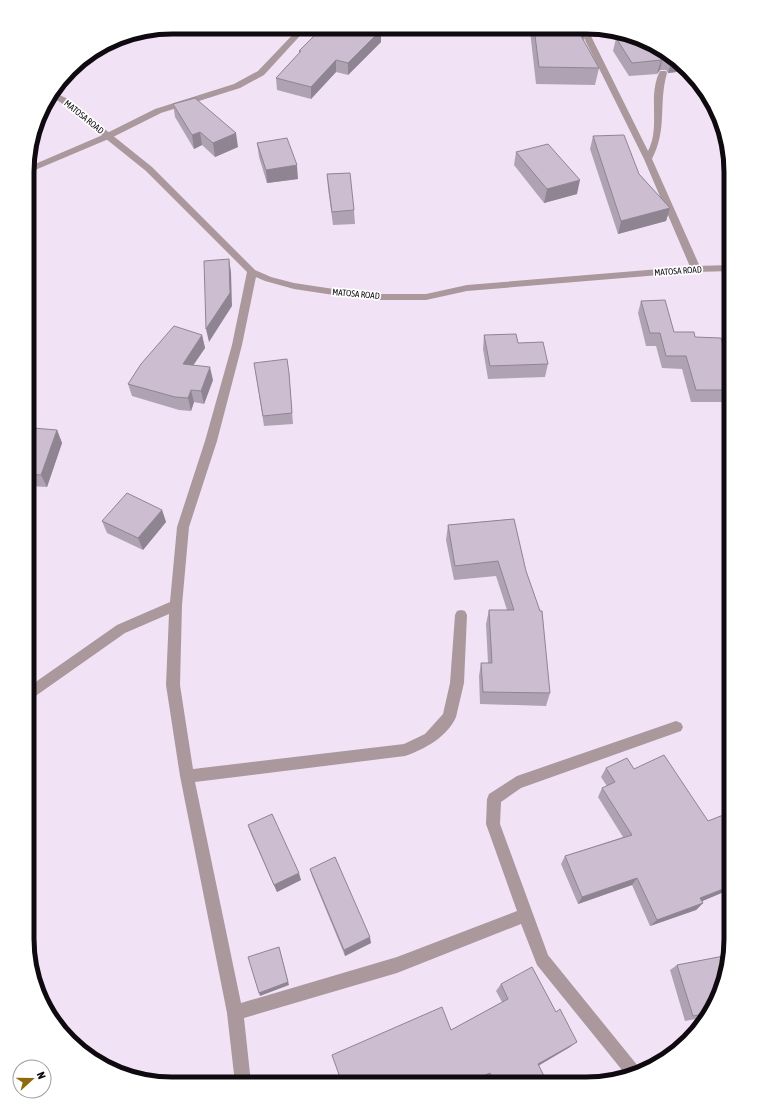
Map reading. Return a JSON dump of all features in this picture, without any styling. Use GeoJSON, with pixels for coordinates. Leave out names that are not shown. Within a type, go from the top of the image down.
{"type":"FeatureCollection","features":[{"type":"Feature","properties":{"kind":"street"},"geometry":{"type":"LineString","coordinates":[[34,167],[108,136],[158,111],[237,86],[261,73],[298,34]]}},
{"type":"Feature","properties":{"kind":"street"},"geometry":{"type":"LineString","coordinates":[[585,34],[648,159],[696,269]]}},
{"type":"Feature","properties":{"kind":"street"},"geometry":{"type":"LineString","coordinates":[[648,159],[655,148],[658,138],[659,128],[657,97],[663,73]]}},
{"type":"Feature","properties":{"kind":"street","name":"MATOSA ROAD"},"geometry":{"type":"LineString","coordinates":[[56,97],[63,100],[149,169],[252,272],[268,279],[294,286],[327,292],[373,297],[426,297],[467,288],[696,269],[724,268]]}},
{"type":"Feature","properties":{"kind":"street"},"geometry":{"type":"LineString","coordinates":[[242,1077],[235,1013],[198,823],[187,776],[173,685],[176,605],[183,527],[211,441],[237,345],[252,272]]}},
{"type":"Feature","properties":{"kind":"street"},"geometry":{"type":"LineString","coordinates":[[34,691],[121,629],[176,605]]}},
{"type":"Feature","properties":{"kind":"street"},"geometry":{"type":"LineString","coordinates":[[187,776],[372,752],[405,750],[430,738],[449,717],[457,683],[461,615]]}},
{"type":"Feature","properties":{"kind":"street"},"geometry":{"type":"LineString","coordinates":[[632,1069],[542,960],[493,824],[494,799],[517,783],[676,727]]}},
{"type":"Feature","properties":{"kind":"street"},"geometry":{"type":"LineString","coordinates":[[235,1013],[397,965],[525,915]]}},
{"type":"Feature","properties":{"kind":"building"},"geometry":{"type":"Polygon","coordinates":[[[316,34],[377,34],[348,63],[336,60],[311,87],[276,78],[301,51],[299,51],[316,34]]]}},
{"type":"Feature","properties":{"kind":"building"},"geometry":{"type":"Polygon","coordinates":[[[535,34],[580,34],[599,68],[539,67],[535,34]]]}},
{"type":"Feature","properties":{"kind":"building"},"geometry":{"type":"Polygon","coordinates":[[[616,38],[639,45],[655,52],[662,57],[661,60],[632,63],[616,38]]]}},
{"type":"Feature","properties":{"kind":"building"},"geometry":{"type":"Polygon","coordinates":[[[195,98],[236,133],[213,143],[200,132],[192,135],[173,104],[195,98]]]}},
{"type":"Feature","properties":{"kind":"building"},"geometry":{"type":"Polygon","coordinates":[[[624,135],[639,174],[670,208],[621,221],[593,136],[624,135]]]}},
{"type":"Feature","properties":{"kind":"building"},"geometry":{"type":"Polygon","coordinates":[[[287,138],[297,165],[266,170],[257,143],[287,138]]]}},
{"type":"Feature","properties":{"kind":"building"},"geometry":{"type":"Polygon","coordinates":[[[548,144],[580,180],[547,189],[516,152],[548,144]]]}},
{"type":"Feature","properties":{"kind":"building"},"geometry":{"type":"Polygon","coordinates":[[[350,173],[354,210],[332,212],[327,174],[350,173]]]}},
{"type":"Feature","properties":{"kind":"building"},"geometry":{"type":"Polygon","coordinates":[[[229,259],[230,293],[206,329],[204,261],[229,259]]]}},
{"type":"Feature","properties":{"kind":"building"},"geometry":{"type":"Polygon","coordinates":[[[665,300],[674,332],[694,332],[695,337],[721,338],[724,349],[724,390],[696,390],[686,356],[666,356],[660,333],[650,333],[641,301],[665,300]]]}},
{"type":"Feature","properties":{"kind":"building"},"geometry":{"type":"Polygon","coordinates":[[[174,326],[202,335],[183,364],[210,367],[201,391],[191,390],[188,398],[175,397],[128,384],[141,364],[174,326]]]}},
{"type":"Feature","properties":{"kind":"building"},"geometry":{"type":"Polygon","coordinates":[[[516,334],[518,343],[543,342],[548,364],[490,366],[484,335],[516,334]]]}},
{"type":"Feature","properties":{"kind":"building"},"geometry":{"type":"Polygon","coordinates":[[[287,359],[292,413],[263,416],[254,363],[287,359]]]}},
{"type":"Feature","properties":{"kind":"building"},"geometry":{"type":"Polygon","coordinates":[[[34,428],[57,430],[41,475],[34,474],[34,428]]]}},
{"type":"Feature","properties":{"kind":"building"},"geometry":{"type":"Polygon","coordinates":[[[127,493],[162,510],[138,538],[102,521],[127,493]]]}},
{"type":"Feature","properties":{"kind":"building"},"geometry":{"type":"Polygon","coordinates":[[[514,519],[526,571],[540,611],[542,611],[550,693],[483,692],[481,663],[492,663],[489,610],[514,610],[498,561],[455,566],[448,525],[514,519]]]}},
{"type":"Feature","properties":{"kind":"building"},"geometry":{"type":"Polygon","coordinates":[[[664,755],[708,821],[724,815],[724,889],[700,898],[703,903],[657,920],[637,878],[582,897],[565,856],[632,835],[602,788],[615,782],[606,768],[627,758],[634,769],[664,755]]]}},
{"type":"Feature","properties":{"kind":"building"},"geometry":{"type":"Polygon","coordinates":[[[272,814],[299,873],[274,885],[248,825],[272,814]]]}},
{"type":"Feature","properties":{"kind":"building"},"geometry":{"type":"Polygon","coordinates":[[[335,857],[370,937],[344,950],[310,869],[335,857]]]}},
{"type":"Feature","properties":{"kind":"building"},"geometry":{"type":"Polygon","coordinates":[[[279,947],[288,982],[259,993],[248,957],[279,947]]]}},
{"type":"Feature","properties":{"kind":"building"},"geometry":{"type":"Polygon","coordinates":[[[723,956],[717,983],[702,1014],[693,1016],[677,965],[723,956]]]}},
{"type":"Feature","properties":{"kind":"building"},"geometry":{"type":"Polygon","coordinates":[[[532,967],[556,1012],[560,1009],[577,1042],[538,1064],[544,1077],[492,1077],[490,1073],[481,1077],[340,1077],[332,1055],[442,1007],[451,1030],[508,999],[501,984],[532,967]]]}}]}
